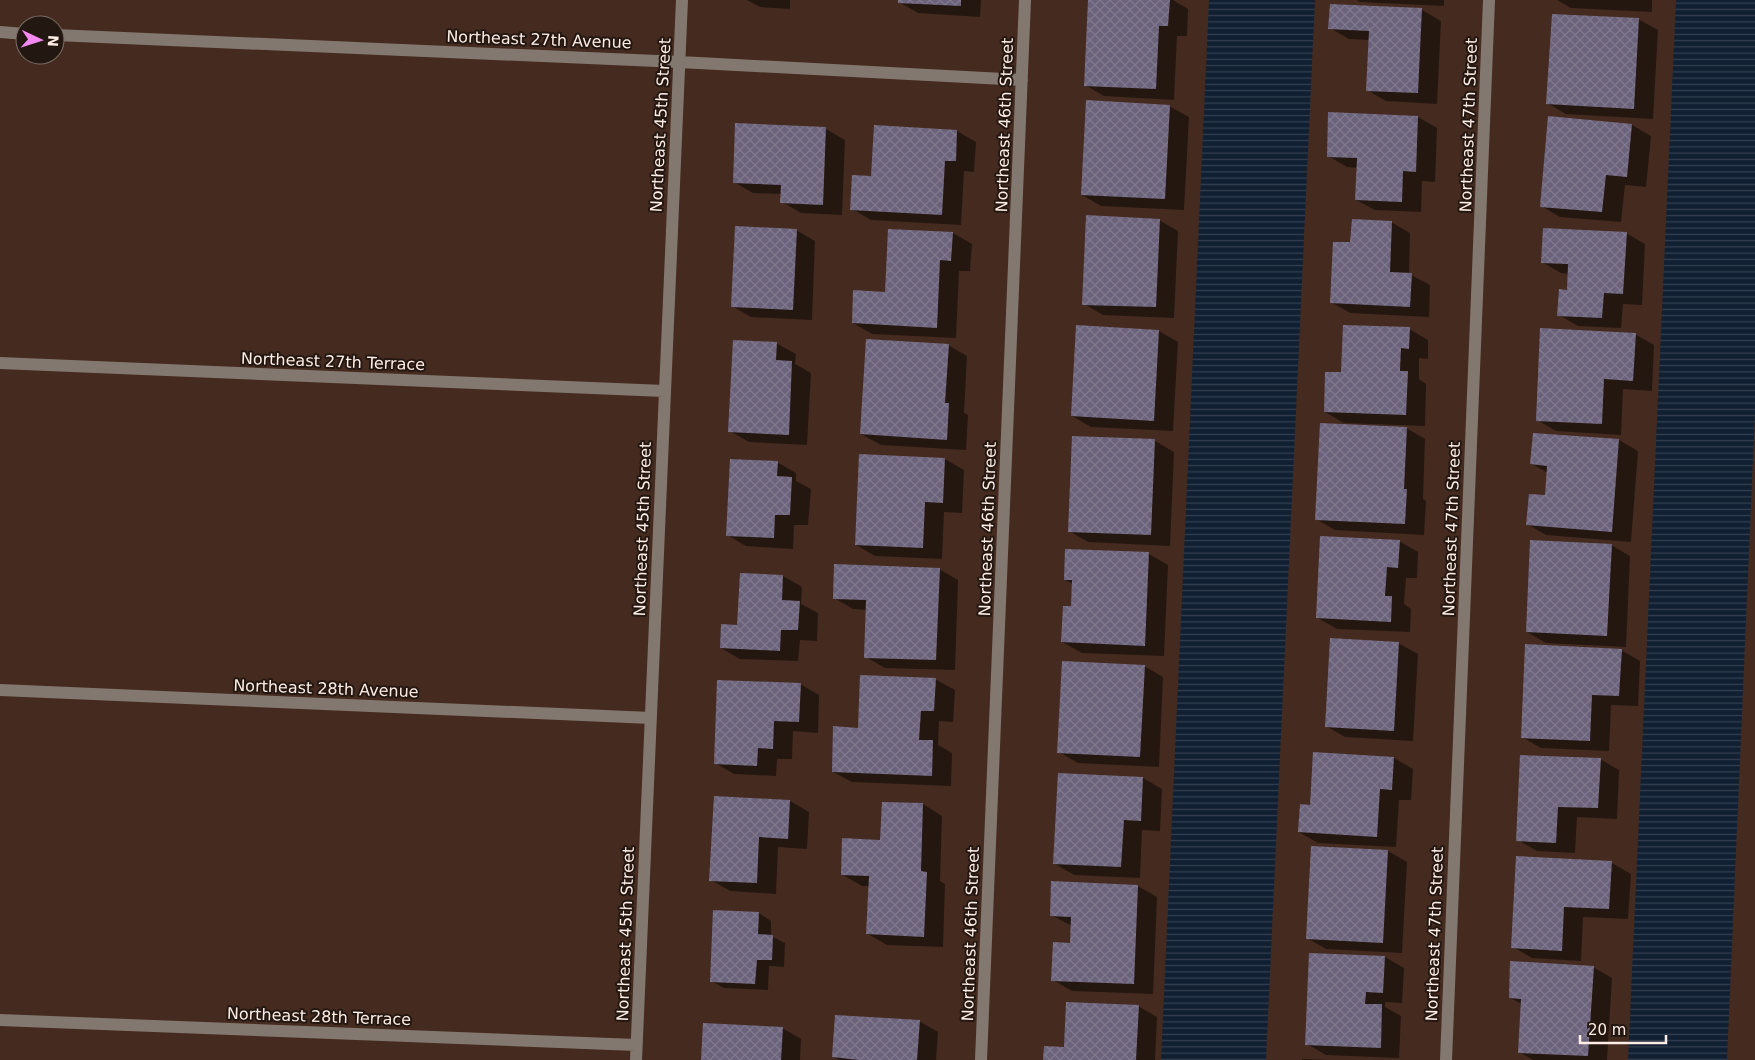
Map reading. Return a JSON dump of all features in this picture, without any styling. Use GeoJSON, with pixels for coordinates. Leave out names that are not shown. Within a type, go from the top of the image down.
{"type":"FeatureCollection","features":[{"type":"Feature","properties":{"kind":"street","name":"Northeast 45th Street"},"geometry":{"type":"LineString","coordinates":[[636,1060],[682,0]]}},
{"type":"Feature","properties":{"kind":"street","name":"Northeast 46th Street"},"geometry":{"type":"LineString","coordinates":[[981,1060],[1025,0]]}},
{"type":"Feature","properties":{"kind":"street","name":"Northeast 47th Street"},"geometry":{"type":"LineString","coordinates":[[1446,1060],[1489,0]]}},
{"type":"Feature","properties":{"kind":"street"},"geometry":{"type":"LineString","coordinates":[[0,32],[15,33]]}},
{"type":"Feature","properties":{"kind":"street","name":"Northeast 27th Avenue"},"geometry":{"type":"LineString","coordinates":[[65,35],[680,62],[1022,80]]}},
{"type":"Feature","properties":{"kind":"street","name":"Northeast 27th Terrace"},"geometry":{"type":"LineString","coordinates":[[0,363],[664,391]]}},
{"type":"Feature","properties":{"kind":"street","name":"Northeast 28th Avenue"},"geometry":{"type":"LineString","coordinates":[[0,690],[651,718]]}},
{"type":"Feature","properties":{"kind":"street","name":"Northeast 28th Terrace"},"geometry":{"type":"LineString","coordinates":[[0,1020],[636,1045]]}},
{"type":"Feature","properties":{"kind":"water"},"geometry":{"type":"Polygon","coordinates":[[[1209,0],[1315,0],[1266,1060],[1161,1060],[1209,0]]]}},
{"type":"Feature","properties":{"kind":"water"},"geometry":{"type":"Polygon","coordinates":[[[1676,0],[1755,0],[1755,413],[1727,1060],[1628,1060],[1676,0]]]}},
{"type":"Feature","properties":{"kind":"building"},"geometry":{"type":"Polygon","coordinates":[[[898,0],[961,0],[961,6],[898,3],[898,0]]]}},
{"type":"Feature","properties":{"kind":"building"},"geometry":{"type":"Polygon","coordinates":[[[1088,0],[1170,0],[1168,26],[1159,26],[1156,89],[1084,86],[1088,0]]]}},
{"type":"Feature","properties":{"kind":"building"},"geometry":{"type":"Polygon","coordinates":[[[1330,4],[1422,8],[1418,93],[1366,91],[1369,31],[1328,29],[1330,4]]]}},
{"type":"Feature","properties":{"kind":"building"},"geometry":{"type":"Polygon","coordinates":[[[1552,14],[1639,18],[1634,109],[1546,104],[1552,14]]]}},
{"type":"Feature","properties":{"kind":"building"},"geometry":{"type":"Polygon","coordinates":[[[1086,100],[1170,105],[1165,199],[1081,195],[1086,100]]]}},
{"type":"Feature","properties":{"kind":"building"},"geometry":{"type":"Polygon","coordinates":[[[1328,112],[1418,116],[1416,172],[1403,171],[1402,202],[1355,200],[1357,158],[1327,157],[1328,112]]]}},
{"type":"Feature","properties":{"kind":"building"},"geometry":{"type":"Polygon","coordinates":[[[1548,116],[1632,124],[1627,177],[1606,175],[1602,212],[1540,207],[1548,116]]]}},
{"type":"Feature","properties":{"kind":"building"},"geometry":{"type":"Polygon","coordinates":[[[735,123],[826,127],[823,205],[780,203],[781,185],[733,183],[735,123]]]}},
{"type":"Feature","properties":{"kind":"building"},"geometry":{"type":"Polygon","coordinates":[[[874,125],[957,130],[956,161],[945,161],[942,215],[850,210],[852,175],[871,176],[874,125]]]}},
{"type":"Feature","properties":{"kind":"building"},"geometry":{"type":"Polygon","coordinates":[[[1086,215],[1160,219],[1156,307],[1082,305],[1086,215]]]}},
{"type":"Feature","properties":{"kind":"building"},"geometry":{"type":"Polygon","coordinates":[[[1352,219],[1392,221],[1390,272],[1412,273],[1410,307],[1330,303],[1333,242],[1350,242],[1352,219]]]}},
{"type":"Feature","properties":{"kind":"building"},"geometry":{"type":"Polygon","coordinates":[[[735,226],[797,229],[793,310],[731,307],[735,226]]]}},
{"type":"Feature","properties":{"kind":"building"},"geometry":{"type":"Polygon","coordinates":[[[1543,228],[1627,232],[1623,294],[1604,293],[1602,318],[1557,316],[1559,289],[1567,290],[1568,264],[1541,263],[1543,228]]]}},
{"type":"Feature","properties":{"kind":"building"},"geometry":{"type":"Polygon","coordinates":[[[888,229],[953,232],[951,261],[940,260],[937,328],[852,323],[853,290],[885,292],[888,229]]]}},
{"type":"Feature","properties":{"kind":"building"},"geometry":{"type":"Polygon","coordinates":[[[1076,325],[1159,330],[1154,421],[1071,416],[1076,325]]]}},
{"type":"Feature","properties":{"kind":"building"},"geometry":{"type":"Polygon","coordinates":[[[1343,325],[1410,327],[1409,349],[1401,348],[1400,371],[1408,371],[1406,415],[1324,412],[1325,372],[1341,372],[1343,325]]]}},
{"type":"Feature","properties":{"kind":"building"},"geometry":{"type":"Polygon","coordinates":[[[1540,328],[1636,333],[1633,381],[1604,379],[1602,424],[1536,421],[1540,328]]]}},
{"type":"Feature","properties":{"kind":"building"},"geometry":{"type":"Polygon","coordinates":[[[866,339],[949,344],[945,403],[949,403],[947,440],[860,434],[866,339]]]}},
{"type":"Feature","properties":{"kind":"building"},"geometry":{"type":"Polygon","coordinates":[[[733,340],[777,342],[776,360],[792,361],[789,435],[728,432],[733,340]]]}},
{"type":"Feature","properties":{"kind":"building"},"geometry":{"type":"Polygon","coordinates":[[[1320,423],[1407,427],[1404,489],[1407,489],[1405,524],[1315,520],[1320,423]]]}},
{"type":"Feature","properties":{"kind":"building"},"geometry":{"type":"Polygon","coordinates":[[[1533,433],[1619,439],[1612,532],[1526,525],[1529,494],[1545,495],[1547,466],[1530,464],[1533,433]]]}},
{"type":"Feature","properties":{"kind":"building"},"geometry":{"type":"Polygon","coordinates":[[[1072,436],[1155,439],[1151,535],[1068,532],[1072,436]]]}},
{"type":"Feature","properties":{"kind":"building"},"geometry":{"type":"Polygon","coordinates":[[[859,454],[945,458],[943,503],[925,502],[923,548],[855,545],[859,454]]]}},
{"type":"Feature","properties":{"kind":"building"},"geometry":{"type":"Polygon","coordinates":[[[730,459],[778,461],[777,476],[792,477],[790,515],[775,515],[774,538],[726,536],[730,459]]]}},
{"type":"Feature","properties":{"kind":"building"},"geometry":{"type":"Polygon","coordinates":[[[1320,536],[1400,540],[1398,568],[1387,567],[1385,596],[1392,596],[1391,622],[1316,618],[1320,536]]]}},
{"type":"Feature","properties":{"kind":"building"},"geometry":{"type":"Polygon","coordinates":[[[1530,540],[1612,544],[1607,636],[1526,632],[1530,540]]]}},
{"type":"Feature","properties":{"kind":"building"},"geometry":{"type":"Polygon","coordinates":[[[1065,549],[1149,552],[1145,646],[1061,642],[1063,606],[1071,606],[1072,580],[1064,580],[1065,549]]]}},
{"type":"Feature","properties":{"kind":"building"},"geometry":{"type":"Polygon","coordinates":[[[834,564],[940,568],[936,660],[864,658],[866,600],[833,599],[834,564]]]}},
{"type":"Feature","properties":{"kind":"building"},"geometry":{"type":"Polygon","coordinates":[[[740,573],[783,575],[782,600],[800,601],[798,630],[781,630],[780,651],[720,648],[721,624],[737,625],[740,573]]]}},
{"type":"Feature","properties":{"kind":"building"},"geometry":{"type":"Polygon","coordinates":[[[1330,638],[1399,642],[1394,731],[1325,727],[1330,638]]]}},
{"type":"Feature","properties":{"kind":"building"},"geometry":{"type":"Polygon","coordinates":[[[1525,644],[1622,649],[1619,696],[1592,695],[1590,741],[1521,738],[1525,644]]]}},
{"type":"Feature","properties":{"kind":"building"},"geometry":{"type":"Polygon","coordinates":[[[1062,661],[1145,665],[1140,757],[1057,753],[1062,661]]]}},
{"type":"Feature","properties":{"kind":"building"},"geometry":{"type":"Polygon","coordinates":[[[860,675],[936,678],[934,711],[921,711],[919,740],[933,740],[932,776],[832,772],[833,726],[858,728],[860,675]]]}},
{"type":"Feature","properties":{"kind":"building"},"geometry":{"type":"Polygon","coordinates":[[[717,680],[801,683],[799,722],[774,721],[773,749],[758,748],[757,766],[714,764],[717,680]]]}},
{"type":"Feature","properties":{"kind":"building"},"geometry":{"type":"Polygon","coordinates":[[[1313,752],[1394,757],[1392,790],[1380,789],[1377,837],[1298,832],[1300,804],[1310,805],[1313,752]]]}},
{"type":"Feature","properties":{"kind":"building"},"geometry":{"type":"Polygon","coordinates":[[[1520,755],[1601,758],[1598,808],[1558,807],[1556,843],[1516,841],[1520,755]]]}},
{"type":"Feature","properties":{"kind":"building"},"geometry":{"type":"Polygon","coordinates":[[[1058,773],[1143,777],[1141,821],[1124,820],[1121,867],[1053,864],[1058,773]]]}},
{"type":"Feature","properties":{"kind":"building"},"geometry":{"type":"Polygon","coordinates":[[[714,796],[790,800],[788,839],[759,837],[757,883],[709,881],[714,796]]]}},
{"type":"Feature","properties":{"kind":"building"},"geometry":{"type":"Polygon","coordinates":[[[882,802],[923,803],[921,871],[927,872],[924,937],[866,934],[869,876],[841,875],[842,838],[880,840],[882,802]]]}},
{"type":"Feature","properties":{"kind":"building"},"geometry":{"type":"Polygon","coordinates":[[[1311,846],[1388,850],[1383,943],[1306,939],[1311,846]]]}},
{"type":"Feature","properties":{"kind":"building"},"geometry":{"type":"Polygon","coordinates":[[[1516,856],[1612,861],[1609,909],[1564,907],[1562,951],[1511,948],[1516,856]]]}},
{"type":"Feature","properties":{"kind":"building"},"geometry":{"type":"Polygon","coordinates":[[[1051,881],[1138,885],[1134,984],[1051,981],[1053,942],[1070,943],[1071,917],[1050,916],[1051,881]]]}},
{"type":"Feature","properties":{"kind":"building"},"geometry":{"type":"Polygon","coordinates":[[[713,910],[759,912],[758,934],[773,935],[772,960],[757,960],[755,984],[710,982],[713,910]]]}},
{"type":"Feature","properties":{"kind":"building"},"geometry":{"type":"Polygon","coordinates":[[[1309,953],[1385,956],[1383,993],[1366,992],[1365,1004],[1382,1004],[1381,1048],[1305,1045],[1309,953]]]}},
{"type":"Feature","properties":{"kind":"building"},"geometry":{"type":"Polygon","coordinates":[[[1510,961],[1594,966],[1588,1056],[1518,1053],[1521,999],[1509,998],[1510,961]]]}},
{"type":"Feature","properties":{"kind":"building"},"geometry":{"type":"Polygon","coordinates":[[[1066,1002],[1139,1005],[1136,1060],[1043,1060],[1044,1046],[1064,1047],[1066,1002]]]}},
{"type":"Feature","properties":{"kind":"building"},"geometry":{"type":"Polygon","coordinates":[[[835,1015],[920,1020],[917,1060],[859,1060],[832,1057],[835,1015]]]}},
{"type":"Feature","properties":{"kind":"building"},"geometry":{"type":"Polygon","coordinates":[[[703,1023],[783,1027],[781,1060],[701,1060],[703,1023]]]}}]}
